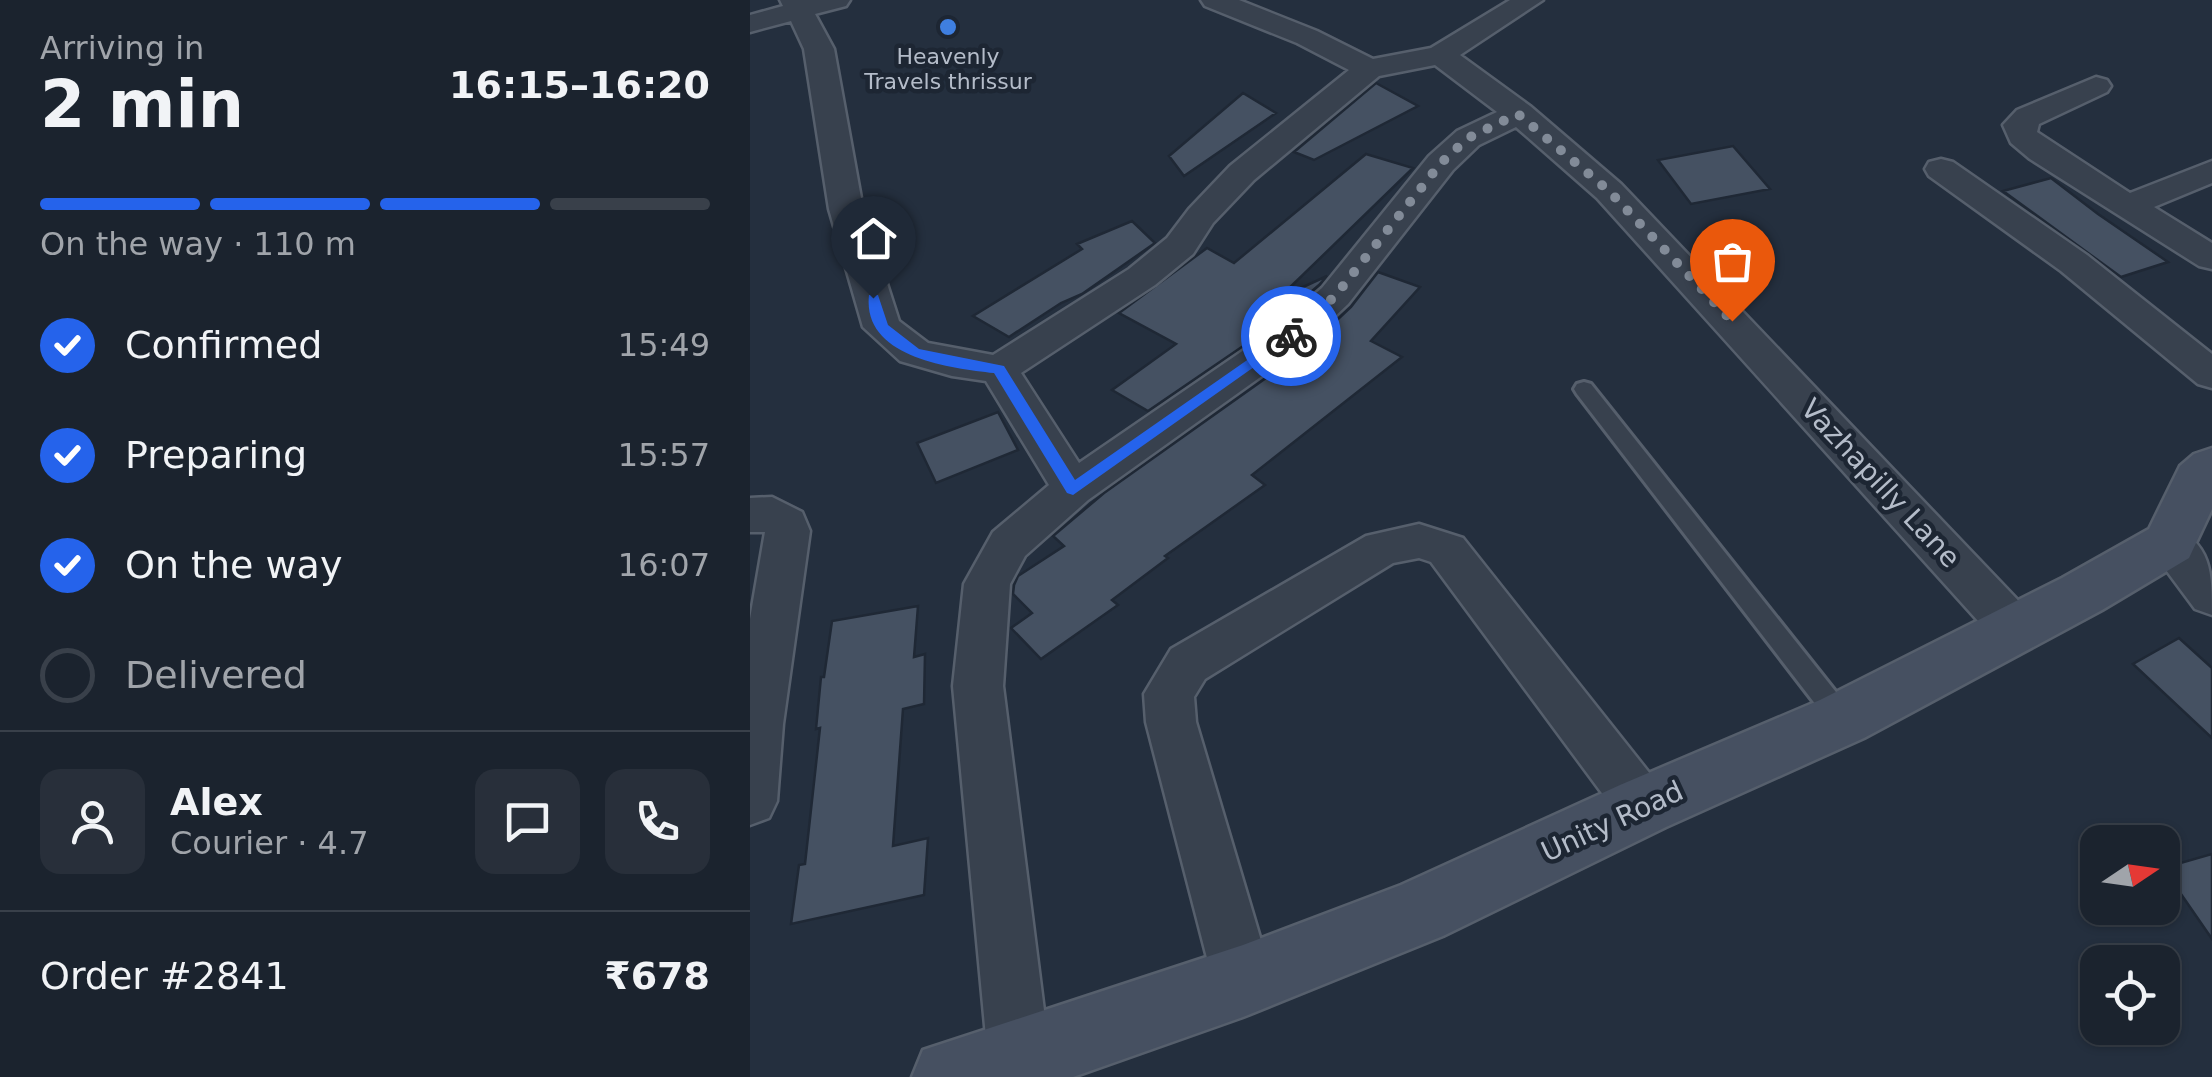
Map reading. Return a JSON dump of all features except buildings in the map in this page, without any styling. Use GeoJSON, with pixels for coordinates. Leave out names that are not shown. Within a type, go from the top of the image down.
{"type":"FeatureCollection","features":[{"type":"Feature","properties":{"kind":"street"},"geometry":{"type":"LineString","coordinates":[[750,24],[797,5],[836,0]]}},
{"type":"Feature","properties":{"kind":"street"},"geometry":{"type":"LineString","coordinates":[[1215,0],[1370,69]]}},
{"type":"Feature","properties":{"kind":"street"},"geometry":{"type":"LineString","coordinates":[[797,5],[819,49],[846,209],[882,327],[914,352],[952,363],[999,369],[1142,278],[1180,246],[1200,216],[1242,173],[1370,69],[1440,55],[1529,0]]}},
{"type":"Feature","properties":{"kind":"street","name":"Vazhapilly Lane"},"geometry":{"type":"LineString","coordinates":[[1440,55],[1609,191],[2014,628]]}},
{"type":"Feature","properties":{"kind":"street"},"geometry":{"type":"LineString","coordinates":[[2096,86],[2028,117],[2019,125],[2022,136],[2041,152],[2212,258]]}},
{"type":"Feature","properties":{"kind":"street"},"geometry":{"type":"LineString","coordinates":[[1019,1058],[978,686],[988,584],[1009,544],[1073,489],[1287,339],[1335,296],[1441,163],[1468,138],[1518,114]]}},
{"type":"Feature","properties":{"kind":"street"},"geometry":{"type":"LineString","coordinates":[[1941,169],[2074,263],[2212,375]]}},
{"type":"Feature","properties":{"kind":"street"},"geometry":{"type":"LineString","coordinates":[[2128,206],[2212,171]]}},
{"type":"Feature","properties":{"kind":"street"},"geometry":{"type":"LineString","coordinates":[[999,369],[1073,489]]}},
{"type":"Feature","properties":{"kind":"street"},"geometry":{"type":"LineString","coordinates":[[2212,467],[2199,480],[2169,544],[2212,596]]}},
{"type":"Feature","properties":{"kind":"street"},"geometry":{"type":"LineString","coordinates":[[750,515],[772,514],[786,524],[788,531],[754,725],[750,801]]}},
{"type":"Feature","properties":{"kind":"street"},"geometry":{"type":"LineString","coordinates":[[1244,981],[1171,722],[1169,694],[1188,664],[1382,548],[1419,542],[1447,550],[1642,806]]}},
{"type":"Feature","properties":{"kind":"street","name":"Unity Road"},"geometry":{"type":"LineString","coordinates":[[950,1077],[1019,1058],[1244,981],[1418,912],[1642,806],[1842,719],[2169,544]]}},
{"type":"Feature","properties":{"kind":"lane"},"geometry":{"type":"LineString","coordinates":[[1584,389],[1842,719]]}},
{"type":"Feature","properties":{"kind":"way so far"},"geometry":{"type":"LineString","coordinates":[[1291,336],[1335,296],[1441,163],[1468,138],[1518,114],[1609,191],[1732,321]]}},
{"type":"Feature","properties":{"kind":"place","name":"Heavenly Travels thrissur"},"geometry":{"type":"Point","coordinates":[948,27]}},
{"type":"Feature","properties":{"kind":"route"},"geometry":{"type":"LineString","coordinates":[[873,298],[882,327],[914,352],[952,363],[999,369],[1073,489],[1291,336]]}}]}
